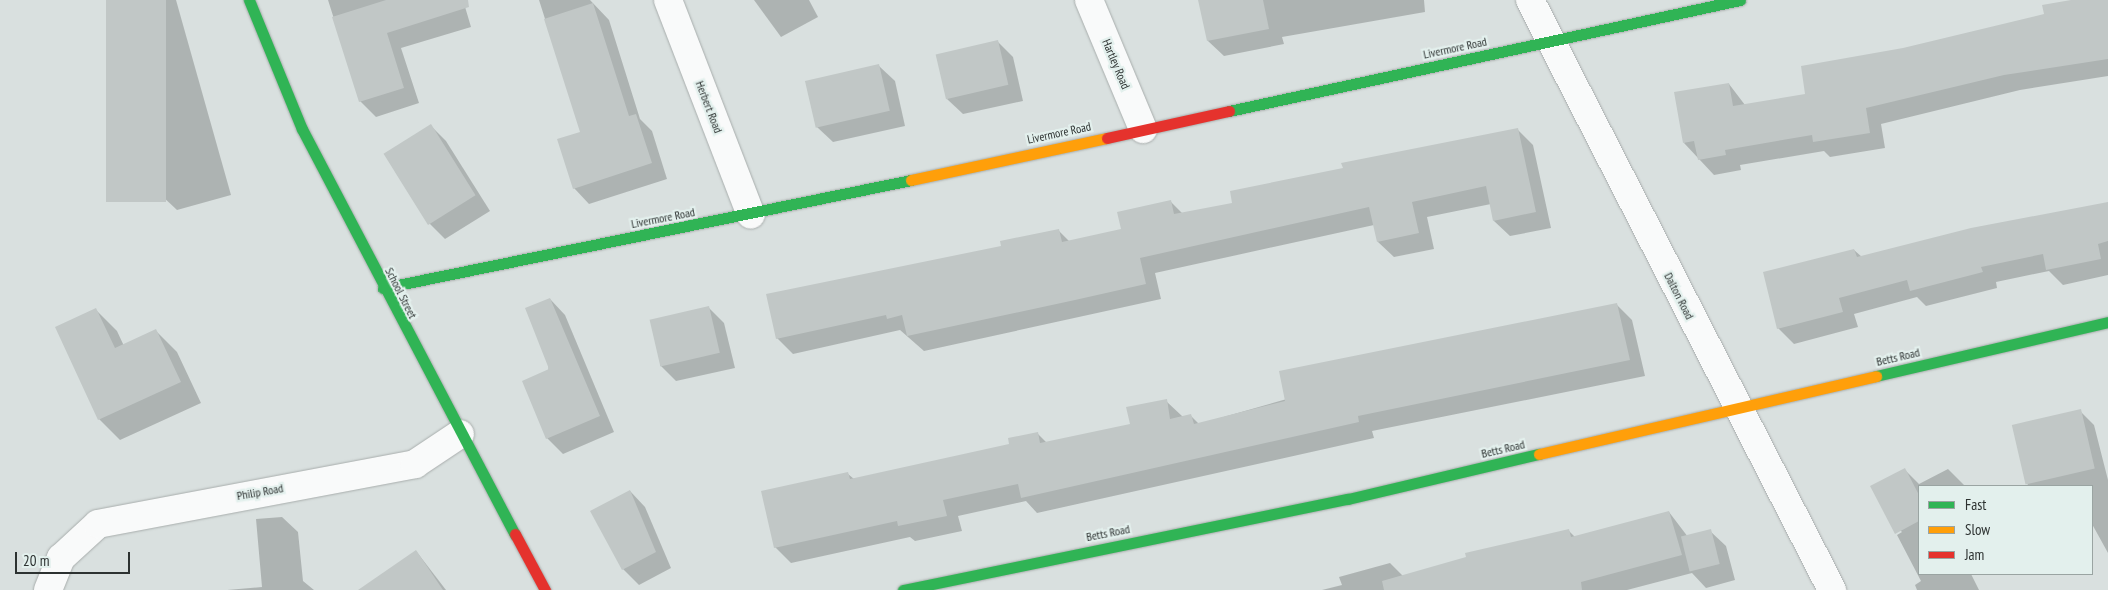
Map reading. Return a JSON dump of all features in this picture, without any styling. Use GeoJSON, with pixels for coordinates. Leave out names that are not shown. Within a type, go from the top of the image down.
{"type":"FeatureCollection","features":[{"type":"Feature","properties":{"kind":"street","name":"School Street"},"geometry":{"type":"LineString","coordinates":[[248,0],[302,128],[383,288],[545,590]]}},
{"type":"Feature","properties":{"kind":"street","name":"Herbert Road"},"geometry":{"type":"LineString","coordinates":[[668,0],[751,215]]}},
{"type":"Feature","properties":{"kind":"street","name":"Hartley Road"},"geometry":{"type":"LineString","coordinates":[[1089,0],[1143,128]]}},
{"type":"Feature","properties":{"kind":"street","name":"Dalton Road"},"geometry":{"type":"LineString","coordinates":[[1530,0],[1736,409],[1832,590]]}},
{"type":"Feature","properties":{"kind":"street","name":"Livermore Road"},"geometry":{"type":"LineString","coordinates":[[383,288],[751,215],[1143,128],[1552,42],[1740,0]]}},
{"type":"Feature","properties":{"kind":"street","name":"Betts Road"},"geometry":{"type":"LineString","coordinates":[[903,590],[973,583],[1348,499],[2108,322]]}},
{"type":"Feature","properties":{"kind":"street","name":"Philip Road"},"geometry":{"type":"LineString","coordinates":[[48,590],[63,556],[98,524],[415,464],[460,434]]}},
{"type":"Feature","properties":{"kind":"building"},"geometry":{"type":"Polygon","coordinates":[[[106,0],[166,0],[166,202],[106,202],[106,0]]]}},
{"type":"Feature","properties":{"kind":"building"},"geometry":{"type":"Polygon","coordinates":[[[386,0],[468,0],[469,7],[387,33],[404,88],[359,102],[332,17],[386,0]]]}},
{"type":"Feature","properties":{"kind":"building"},"geometry":{"type":"Polygon","coordinates":[[[1198,0],[1263,0],[1269,29],[1207,41],[1198,0]]]}},
{"type":"Feature","properties":{"kind":"building"},"geometry":{"type":"Polygon","coordinates":[[[2071,0],[2108,0],[2108,59],[2004,75],[1866,108],[1870,133],[1813,142],[1812,135],[1725,150],[1726,155],[1698,160],[1694,141],[1683,143],[1674,92],[1729,83],[1733,106],[1805,94],[1801,66],[1903,48],[2044,14],[2042,5],[2071,0]]]}},
{"type":"Feature","properties":{"kind":"building"},"geometry":{"type":"Polygon","coordinates":[[[593,3],[629,116],[636,114],[652,163],[573,189],[557,139],[580,132],[544,19],[593,3]]]}},
{"type":"Feature","properties":{"kind":"building"},"geometry":{"type":"Polygon","coordinates":[[[998,40],[1008,85],[946,99],[936,54],[998,40]]]}},
{"type":"Feature","properties":{"kind":"building"},"geometry":{"type":"Polygon","coordinates":[[[879,64],[890,111],[816,128],[805,81],[879,64]]]}},
{"type":"Feature","properties":{"kind":"building"},"geometry":{"type":"Polygon","coordinates":[[[431,124],[476,195],[428,225],[384,154],[431,124]]]}},
{"type":"Feature","properties":{"kind":"building"},"geometry":{"type":"Polygon","coordinates":[[[1518,128],[1536,212],[1493,221],[1486,186],[1412,202],[1419,233],[1377,242],[1369,207],[1140,258],[1146,284],[1075,300],[907,336],[902,315],[887,319],[886,315],[776,339],[766,294],[1001,246],[1000,241],[1059,229],[1062,242],[1121,229],[1117,212],[1171,200],[1174,214],[1232,203],[1230,191],[1343,168],[1341,163],[1518,128]]]}},
{"type":"Feature","properties":{"kind":"building"},"geometry":{"type":"Polygon","coordinates":[[[2108,202],[2108,241],[2098,244],[2101,259],[2046,270],[2043,254],[1981,267],[1983,272],[1910,291],[1907,280],[1839,298],[1843,312],[1777,329],[1763,272],[1854,249],[1857,257],[1971,228],[2108,202]]]}},
{"type":"Feature","properties":{"kind":"building"},"geometry":{"type":"Polygon","coordinates":[[[550,298],[600,416],[546,439],[522,381],[549,369],[525,308],[550,298]]]}},
{"type":"Feature","properties":{"kind":"building"},"geometry":{"type":"Polygon","coordinates":[[[1617,303],[1630,360],[1358,416],[1359,422],[1021,498],[1018,484],[943,500],[947,516],[898,526],[897,521],[774,548],[761,491],[848,472],[850,479],[1009,444],[1008,438],[1038,432],[1040,443],[1130,424],[1126,407],[1167,399],[1170,419],[1191,414],[1194,424],[1285,401],[1279,371],[1617,303]]]}},
{"type":"Feature","properties":{"kind":"building"},"geometry":{"type":"Polygon","coordinates":[[[709,306],[720,353],[660,366],[650,320],[709,306]]]}},
{"type":"Feature","properties":{"kind":"building"},"geometry":{"type":"Polygon","coordinates":[[[96,308],[115,348],[156,329],[181,382],[98,420],[55,327],[96,308]]]}},
{"type":"Feature","properties":{"kind":"building"},"geometry":{"type":"Polygon","coordinates":[[[2081,409],[2095,468],[2026,484],[2012,425],[2081,409]]]}},
{"type":"Feature","properties":{"kind":"building"},"geometry":{"type":"Polygon","coordinates":[[[1905,468],[1918,493],[1918,522],[1895,534],[1870,486],[1905,468]]]}},
{"type":"Feature","properties":{"kind":"building"},"geometry":{"type":"Polygon","coordinates":[[[630,490],[656,552],[622,570],[590,511],[630,490]]]}},
{"type":"Feature","properties":{"kind":"building"},"geometry":{"type":"Polygon","coordinates":[[[1669,511],[1682,555],[1581,582],[1582,590],[1384,590],[1382,581],[1466,557],[1465,553],[1569,529],[1571,537],[1669,511]]]}},
{"type":"Feature","properties":{"kind":"building"},"geometry":{"type":"Polygon","coordinates":[[[1711,529],[1720,564],[1690,571],[1681,536],[1711,529]]]}},
{"type":"Feature","properties":{"kind":"building"},"geometry":{"type":"Polygon","coordinates":[[[416,550],[443,590],[358,590],[416,550]]]}},
{"type":"Feature","properties":{"kind":"traffic: fast"},"geometry":{"type":"LineString","coordinates":[[249,0],[302,129],[515,534]]}},
{"type":"Feature","properties":{"kind":"traffic: fast"},"geometry":{"type":"LineString","coordinates":[[1229,111],[1740,0]]}},
{"type":"Feature","properties":{"kind":"traffic: fast"},"geometry":{"type":"LineString","coordinates":[[383,288],[911,180]]}},
{"type":"Feature","properties":{"kind":"traffic: fast"},"geometry":{"type":"LineString","coordinates":[[1876,376],[2108,322]]}},
{"type":"Feature","properties":{"kind":"traffic: fast"},"geometry":{"type":"LineString","coordinates":[[903,590],[1348,499],[1539,454]]}},
{"type":"Feature","properties":{"kind":"traffic: slow"},"geometry":{"type":"LineString","coordinates":[[911,180],[1107,138]]}},
{"type":"Feature","properties":{"kind":"traffic: slow"},"geometry":{"type":"LineString","coordinates":[[1539,454],[1876,376]]}},
{"type":"Feature","properties":{"kind":"traffic: jam"},"geometry":{"type":"LineString","coordinates":[[1107,138],[1229,111]]}},
{"type":"Feature","properties":{"kind":"traffic: jam"},"geometry":{"type":"LineString","coordinates":[[515,534],[545,590]]}}]}
